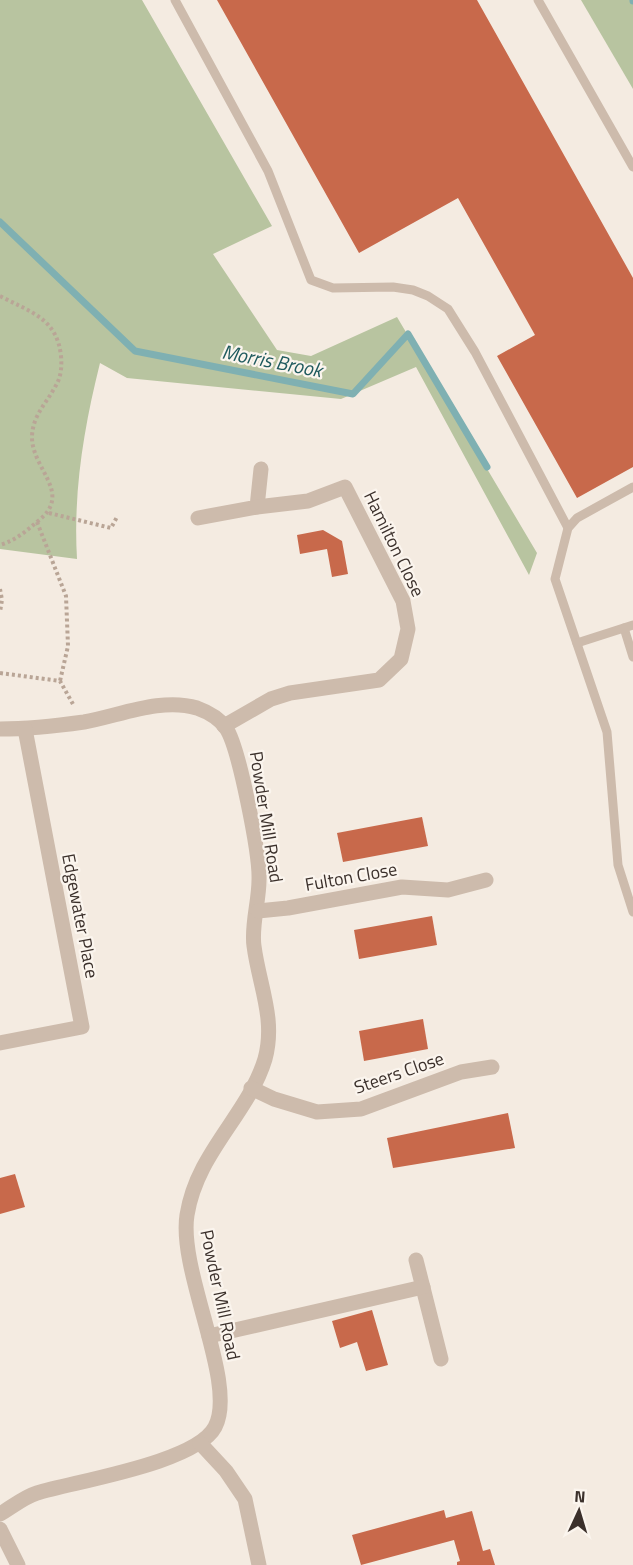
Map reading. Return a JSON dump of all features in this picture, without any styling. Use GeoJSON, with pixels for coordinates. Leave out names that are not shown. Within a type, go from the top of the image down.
{"type":"FeatureCollection","features":[{"type":"Feature","properties":{"kind":"street"},"geometry":{"type":"LineString","coordinates":[[257,507],[261,469]]}},
{"type":"Feature","properties":{"kind":"street","name":"Hamilton Close"},"geometry":{"type":"LineString","coordinates":[[198,518],[257,507],[308,501],[345,487],[403,602],[408,629],[401,659],[379,680],[290,693],[271,699],[225,726]]}},
{"type":"Feature","properties":{"kind":"street"},"geometry":{"type":"LineString","coordinates":[[0,729],[25,729],[85,722],[177,704],[211,714],[225,726]]}},
{"type":"Feature","properties":{"kind":"street","name":"Powder Mill Road"},"geometry":{"type":"LineString","coordinates":[[200,1443],[215,1427],[220,1398],[209,1336],[186,1245],[189,1203],[204,1163],[251,1088],[264,1060],[269,1034],[268,1007],[254,944],[260,876],[237,753],[225,726]]}},
{"type":"Feature","properties":{"kind":"street","name":"Edgewater Place"},"geometry":{"type":"LineString","coordinates":[[0,1043],[82,1027],[25,729]]}},
{"type":"Feature","properties":{"kind":"street","name":"Fulton Close"},"geometry":{"type":"LineString","coordinates":[[258,911],[288,908],[402,887],[448,890],[486,880]]}},
{"type":"Feature","properties":{"kind":"street","name":"Steers Close"},"geometry":{"type":"LineString","coordinates":[[251,1088],[274,1100],[317,1112],[361,1109],[461,1072],[492,1067]]}},
{"type":"Feature","properties":{"kind":"street"},"geometry":{"type":"LineString","coordinates":[[416,1260],[441,1359]]}},
{"type":"Feature","properties":{"kind":"street"},"geometry":{"type":"LineString","coordinates":[[209,1336],[423,1287]]}},
{"type":"Feature","properties":{"kind":"street"},"geometry":{"type":"LineString","coordinates":[[0,1514],[33,1494],[113,1475],[196,1447],[200,1443],[226,1471],[245,1499],[259,1565]]}},
{"type":"Feature","properties":{"kind":"street"},"geometry":{"type":"LineString","coordinates":[[0,1529],[18,1565]]}},
{"type":"Feature","properties":{"kind":"lane"},"geometry":{"type":"LineString","coordinates":[[175,0],[268,171],[311,280],[333,288],[393,287],[413,290],[428,296],[448,309],[475,352],[568,528]]}},
{"type":"Feature","properties":{"kind":"lane"},"geometry":{"type":"LineString","coordinates":[[538,0],[633,167]]}},
{"type":"Feature","properties":{"kind":"lane"},"geometry":{"type":"LineString","coordinates":[[633,487],[577,518],[568,528],[555,579],[607,732],[618,865],[633,912]]}},
{"type":"Feature","properties":{"kind":"lane"},"geometry":{"type":"LineString","coordinates":[[577,643],[628,627],[633,657]]}},
{"type":"Feature","properties":{"kind":"path"},"geometry":{"type":"LineString","coordinates":[[0,296],[46,321],[52,328],[60,351],[60,374],[55,388],[39,411],[32,433],[38,460],[52,490],[53,502],[49,513],[20,537],[0,545]]}},
{"type":"Feature","properties":{"kind":"path"},"geometry":{"type":"LineString","coordinates":[[49,513],[111,528],[117,517]]}},
{"type":"Feature","properties":{"kind":"path"},"geometry":{"type":"LineString","coordinates":[[37,522],[66,596],[68,646],[60,681],[85,722]]}},
{"type":"Feature","properties":{"kind":"path"},"geometry":{"type":"LineString","coordinates":[[0,589],[2,600],[0,612]]}},
{"type":"Feature","properties":{"kind":"path"},"geometry":{"type":"LineString","coordinates":[[0,673],[60,681]]}},
{"type":"Feature","properties":{"kind":"green space"},"geometry":{"type":"Polygon","coordinates":[[[0,0],[142,0],[272,226],[213,254],[277,350],[311,356],[397,317],[537,553],[529,575],[416,367],[341,399],[127,378],[100,363],[89,411],[78,484],[77,559],[0,549],[0,0]]]}},
{"type":"Feature","properties":{"kind":"green space"},"geometry":{"type":"Polygon","coordinates":[[[581,0],[633,0],[633,89],[581,0]]]}},
{"type":"Feature","properties":{"kind":"building"},"geometry":{"type":"Polygon","coordinates":[[[217,0],[477,0],[633,278],[633,467],[577,498],[497,356],[535,335],[458,198],[359,253],[217,0]]]}},
{"type":"Feature","properties":{"kind":"building"},"geometry":{"type":"Polygon","coordinates":[[[323,530],[342,541],[348,574],[332,577],[327,549],[300,554],[297,535],[323,530]]]}},
{"type":"Feature","properties":{"kind":"building"},"geometry":{"type":"Polygon","coordinates":[[[422,817],[428,846],[343,862],[337,833],[422,817]]]}},
{"type":"Feature","properties":{"kind":"building"},"geometry":{"type":"Polygon","coordinates":[[[432,916],[437,945],[359,959],[354,930],[432,916]]]}},
{"type":"Feature","properties":{"kind":"building"},"geometry":{"type":"Polygon","coordinates":[[[423,1019],[428,1049],[364,1061],[359,1031],[423,1019]]]}},
{"type":"Feature","properties":{"kind":"building"},"geometry":{"type":"Polygon","coordinates":[[[508,1113],[515,1148],[393,1168],[387,1138],[508,1113]]]}},
{"type":"Feature","properties":{"kind":"building"},"geometry":{"type":"Polygon","coordinates":[[[15,1174],[25,1207],[0,1214],[0,1178],[15,1174]]]}},
{"type":"Feature","properties":{"kind":"building"},"geometry":{"type":"Polygon","coordinates":[[[372,1310],[388,1365],[366,1371],[357,1342],[340,1348],[332,1321],[372,1310]]]}},
{"type":"Feature","properties":{"kind":"building"},"geometry":{"type":"Polygon","coordinates":[[[444,1510],[446,1518],[472,1511],[483,1551],[490,1549],[495,1565],[457,1565],[460,1561],[454,1540],[361,1565],[352,1535],[444,1510]]]}},
{"type":"Feature","properties":{"kind":"waterway","name":"Morris Brook"},"geometry":{"type":"LineString","coordinates":[[0,222],[135,351],[353,394],[408,334],[487,467]]}}]}
